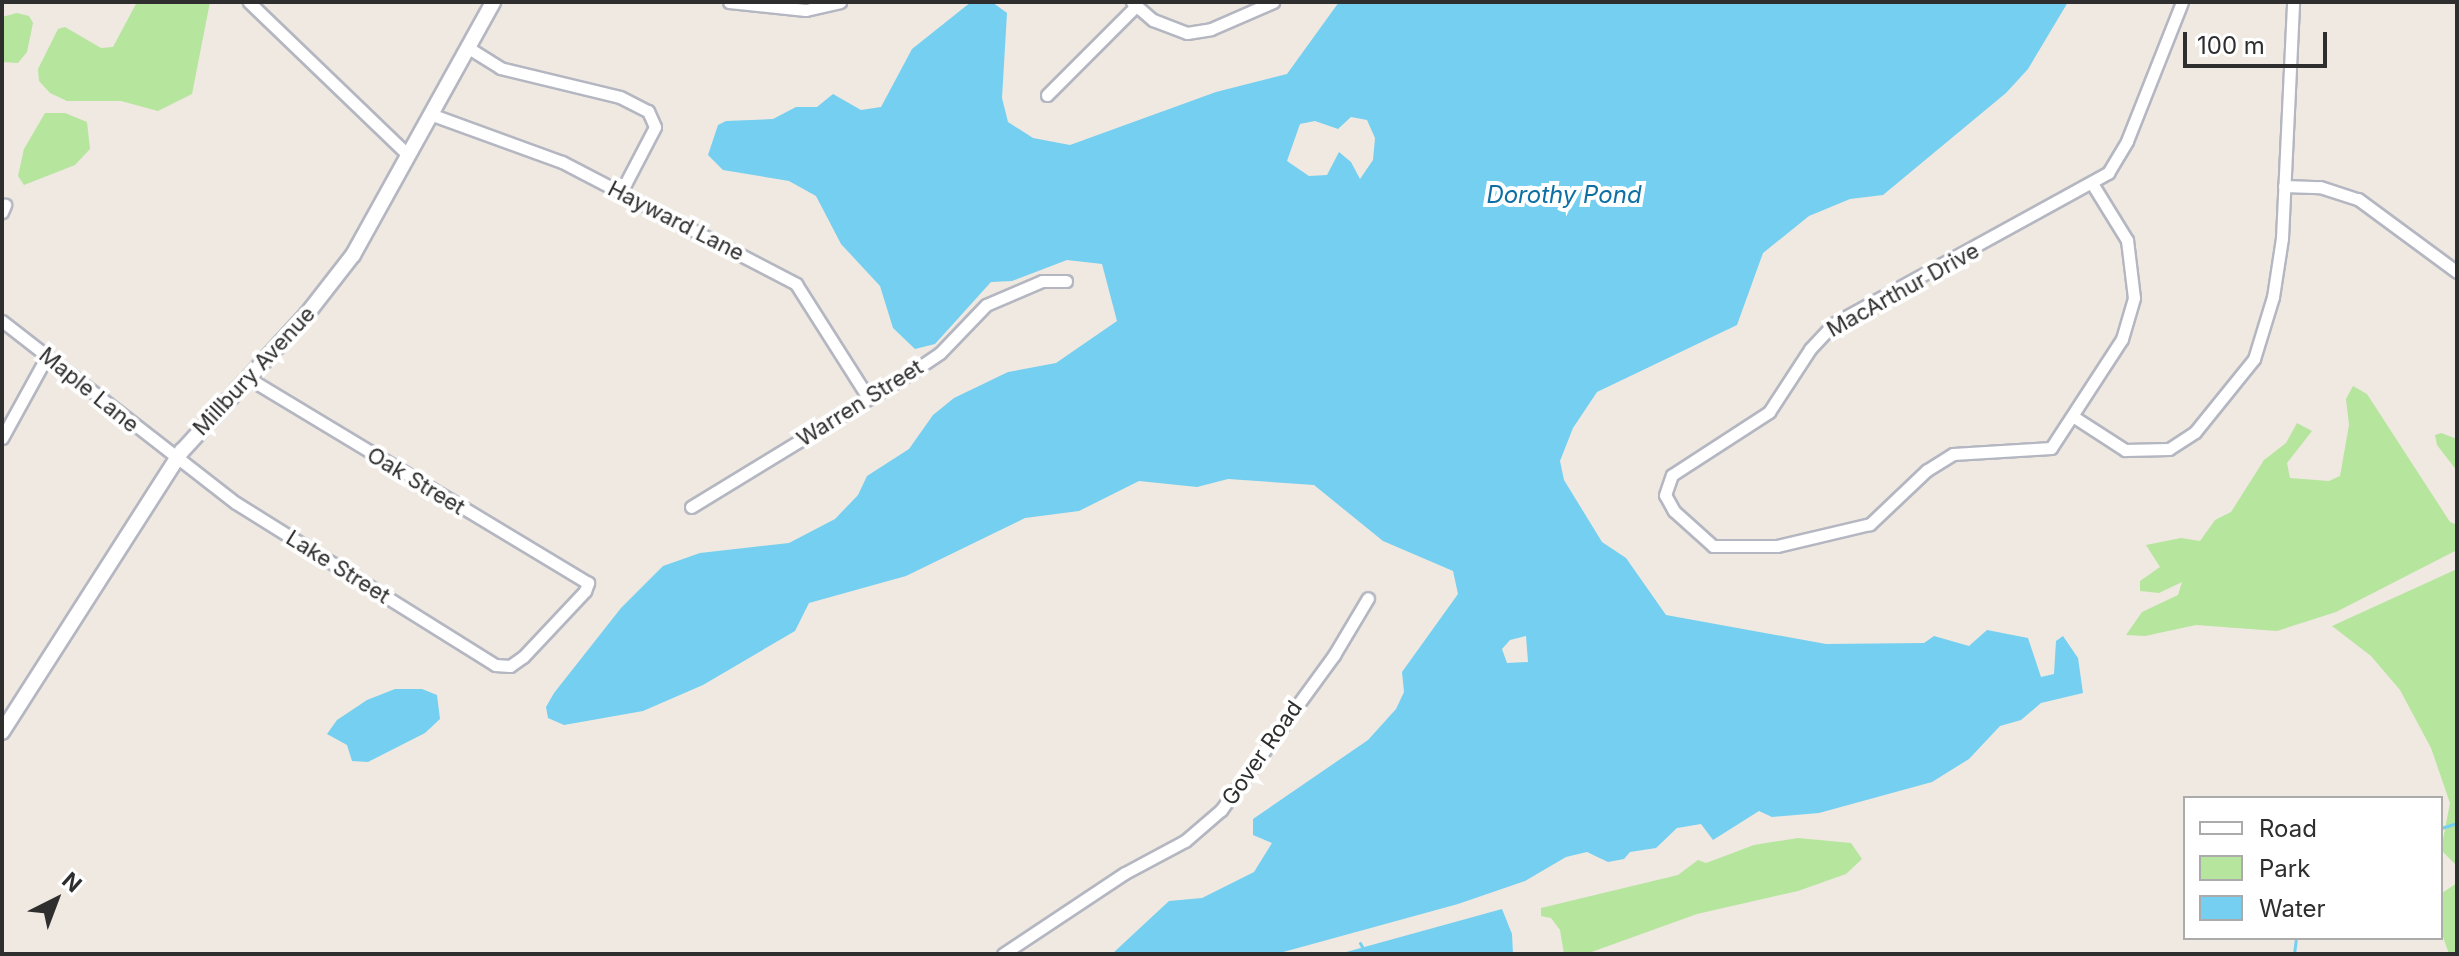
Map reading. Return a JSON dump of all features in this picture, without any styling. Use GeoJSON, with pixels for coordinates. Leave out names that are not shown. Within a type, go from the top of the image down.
{"type":"FeatureCollection","features":[{"type":"Feature","properties":{"kind":"main road","name":"Millbury Avenue"},"geometry":{"type":"LineString","coordinates":[[2,732],[176,460],[247,377],[331,287],[493,2]]}},
{"type":"Feature","properties":{"kind":"street"},"geometry":{"type":"LineString","coordinates":[[249,2],[408,155]]}},
{"type":"Feature","properties":{"kind":"street"},"geometry":{"type":"LineString","coordinates":[[729,2],[806,10],[840,2]]}},
{"type":"Feature","properties":{"kind":"street"},"geometry":{"type":"LineString","coordinates":[[1047,95],[1134,4],[1162,25],[1187,33],[1211,29],[1273,2]]}},
{"type":"Feature","properties":{"kind":"street","name":"MacArthur Drive"},"geometry":{"type":"LineString","coordinates":[[2074,417],[2046,450],[1953,454],[1927,470],[1870,524],[1777,546],[1713,546],[1682,521],[1665,495],[1672,475],[1730,441],[1776,404],[1810,349],[1833,324],[2093,185],[2114,166],[2127,141],[2182,2]]}},
{"type":"Feature","properties":{"kind":"street"},"geometry":{"type":"LineString","coordinates":[[2093,185],[2127,240],[2134,298],[2122,339],[2074,417],[2125,450],[2142,453],[2169,449],[2195,432],[2254,359],[2264,331],[2278,272],[2293,2]]}},
{"type":"Feature","properties":{"kind":"street"},"geometry":{"type":"LineString","coordinates":[[467,47],[500,68],[620,97],[648,111],[655,127],[647,150],[621,192]]}},
{"type":"Feature","properties":{"kind":"street","name":"Hayward Lane"},"geometry":{"type":"LineString","coordinates":[[430,114],[562,162],[796,284],[867,396]]}},
{"type":"Feature","properties":{"kind":"street"},"geometry":{"type":"LineString","coordinates":[[2284,186],[2320,187],[2358,199],[2457,272]]}},
{"type":"Feature","properties":{"kind":"street","name":"Warren Street"},"geometry":{"type":"LineString","coordinates":[[691,507],[940,353],[986,305],[1042,281],[1066,281]]}},
{"type":"Feature","properties":{"kind":"street","name":"Maple Lane"},"geometry":{"type":"LineString","coordinates":[[2,321],[176,460]]}},
{"type":"Feature","properties":{"kind":"street"},"geometry":{"type":"LineString","coordinates":[[2,438],[47,356]]}},
{"type":"Feature","properties":{"kind":"street","name":"Oak Street"},"geometry":{"type":"LineString","coordinates":[[247,377],[588,583],[539,643],[503,667]]}},
{"type":"Feature","properties":{"kind":"street","name":"Lake Street"},"geometry":{"type":"LineString","coordinates":[[176,460],[249,512],[503,667]]}},
{"type":"Feature","properties":{"kind":"street","name":"Gover Road"},"geometry":{"type":"LineString","coordinates":[[1003,954],[1125,873],[1185,841],[1221,810],[1334,655],[1368,598]]}},
{"type":"Feature","properties":{"kind":"green space"},"geometry":{"type":"Polygon","coordinates":[[[137,2],[210,2],[192,94],[158,111],[121,101],[67,101],[50,93],[39,81],[38,69],[58,29],[65,27],[101,48],[113,47],[137,2]]]}},
{"type":"Feature","properties":{"kind":"green space"},"geometry":{"type":"Polygon","coordinates":[[[17,13],[29,16],[33,23],[27,52],[18,63],[2,62],[2,17],[17,13]]]}},
{"type":"Feature","properties":{"kind":"green space"},"geometry":{"type":"Polygon","coordinates":[[[45,113],[65,113],[87,122],[90,149],[75,165],[24,185],[18,176],[24,149],[45,113]]]}},
{"type":"Feature","properties":{"kind":"green space"},"geometry":{"type":"Polygon","coordinates":[[[2353,386],[2367,394],[2450,522],[2457,525],[2457,550],[2336,612],[2277,631],[2196,625],[2145,636],[2126,635],[2142,612],[2178,595],[2182,582],[2159,593],[2140,591],[2140,581],[2160,567],[2146,545],[2181,538],[2200,541],[2215,520],[2231,512],[2264,460],[2286,443],[2297,423],[2312,431],[2287,463],[2290,478],[2329,481],[2340,476],[2349,425],[2346,399],[2353,386]]]}},
{"type":"Feature","properties":{"kind":"green space"},"geometry":{"type":"Polygon","coordinates":[[[2441,433],[2457,439],[2457,471],[2437,445],[2435,435],[2441,433]]]}},
{"type":"Feature","properties":{"kind":"green space"},"geometry":{"type":"Polygon","coordinates":[[[2457,569],[2457,866],[2443,852],[2450,803],[2431,748],[2400,690],[2371,656],[2332,626],[2457,569]]]}},
{"type":"Feature","properties":{"kind":"green space"},"geometry":{"type":"Polygon","coordinates":[[[1798,838],[1851,843],[1862,859],[1846,874],[1798,891],[1697,914],[1586,954],[1564,954],[1560,930],[1551,918],[1541,916],[1541,908],[1678,875],[1698,860],[1706,863],[1754,845],[1798,838]]]}},
{"type":"Feature","properties":{"kind":"green space"},"geometry":{"type":"Polygon","coordinates":[[[2457,883],[2457,954],[2449,954],[2443,937],[2443,892],[2457,883]]]}},
{"type":"Feature","properties":{"kind":"water","name":"Dorothy Pond"},"geometry":{"type":"Polygon","coordinates":[[[971,2],[992,2],[1007,13],[1002,98],[1008,122],[1033,138],[1070,145],[1216,92],[1287,74],[1339,2],[2068,2],[2028,69],[2006,93],[1883,195],[1850,199],[1809,216],[1763,253],[1737,325],[1597,392],[1573,428],[1560,461],[1564,480],[1602,542],[1626,558],[1666,615],[1826,644],[1924,643],[1934,636],[1969,646],[1987,630],[2028,638],[2041,677],[2054,674],[2056,641],[2063,636],[2078,658],[2083,693],[2041,703],[2021,720],[2000,726],[1969,759],[1932,782],[1819,813],[1772,817],[1759,811],[1713,840],[1701,824],[1677,828],[1656,848],[1630,852],[1624,859],[1608,862],[1587,852],[1566,857],[1525,881],[1458,904],[1276,954],[1112,954],[1169,901],[1202,898],[1254,872],[1272,843],[1253,835],[1253,819],[1368,740],[1396,709],[1404,692],[1402,672],[1458,594],[1453,571],[1383,541],[1314,485],[1228,479],[1197,487],[1139,481],[1079,511],[1025,518],[906,576],[809,603],[795,631],[703,685],[643,711],[564,725],[548,718],[546,707],[554,693],[621,608],[663,566],[700,553],[789,543],[835,519],[858,495],[867,476],[909,449],[933,415],[954,398],[1008,372],[1056,363],[1117,321],[1102,264],[1067,260],[1012,281],[991,282],[935,344],[915,349],[893,328],[880,286],[841,244],[816,196],[789,181],[723,170],[708,155],[718,125],[726,121],[773,119],[796,107],[817,107],[833,94],[861,110],[881,107],[912,49],[971,2]],[[1351,117],[1338,129],[1315,121],[1300,124],[1287,161],[1309,176],[1327,175],[1339,152],[1351,162],[1360,179],[1373,160],[1375,138],[1367,120],[1351,117]],[[1526,636],[1510,640],[1502,649],[1507,663],[1528,662],[1526,636]]]}},
{"type":"Feature","properties":{"kind":"water"},"geometry":{"type":"Polygon","coordinates":[[[395,689],[422,689],[437,695],[440,719],[425,733],[368,762],[352,761],[347,745],[327,734],[337,720],[367,700],[395,689]]]}},
{"type":"Feature","properties":{"kind":"water"},"geometry":{"type":"Polygon","coordinates":[[[1502,909],[1512,934],[1513,954],[1339,954],[1502,909]]]}},
{"type":"Feature","properties":{"kind":"waterway"},"geometry":{"type":"LineString","coordinates":[[2443,827],[2457,823]]}},
{"type":"Feature","properties":{"kind":"waterway"},"geometry":{"type":"LineString","coordinates":[[2294,954],[2296,940]]}},
{"type":"Feature","properties":{"kind":"waterway"},"geometry":{"type":"LineString","coordinates":[[1360,943],[1366,954]]}}]}
